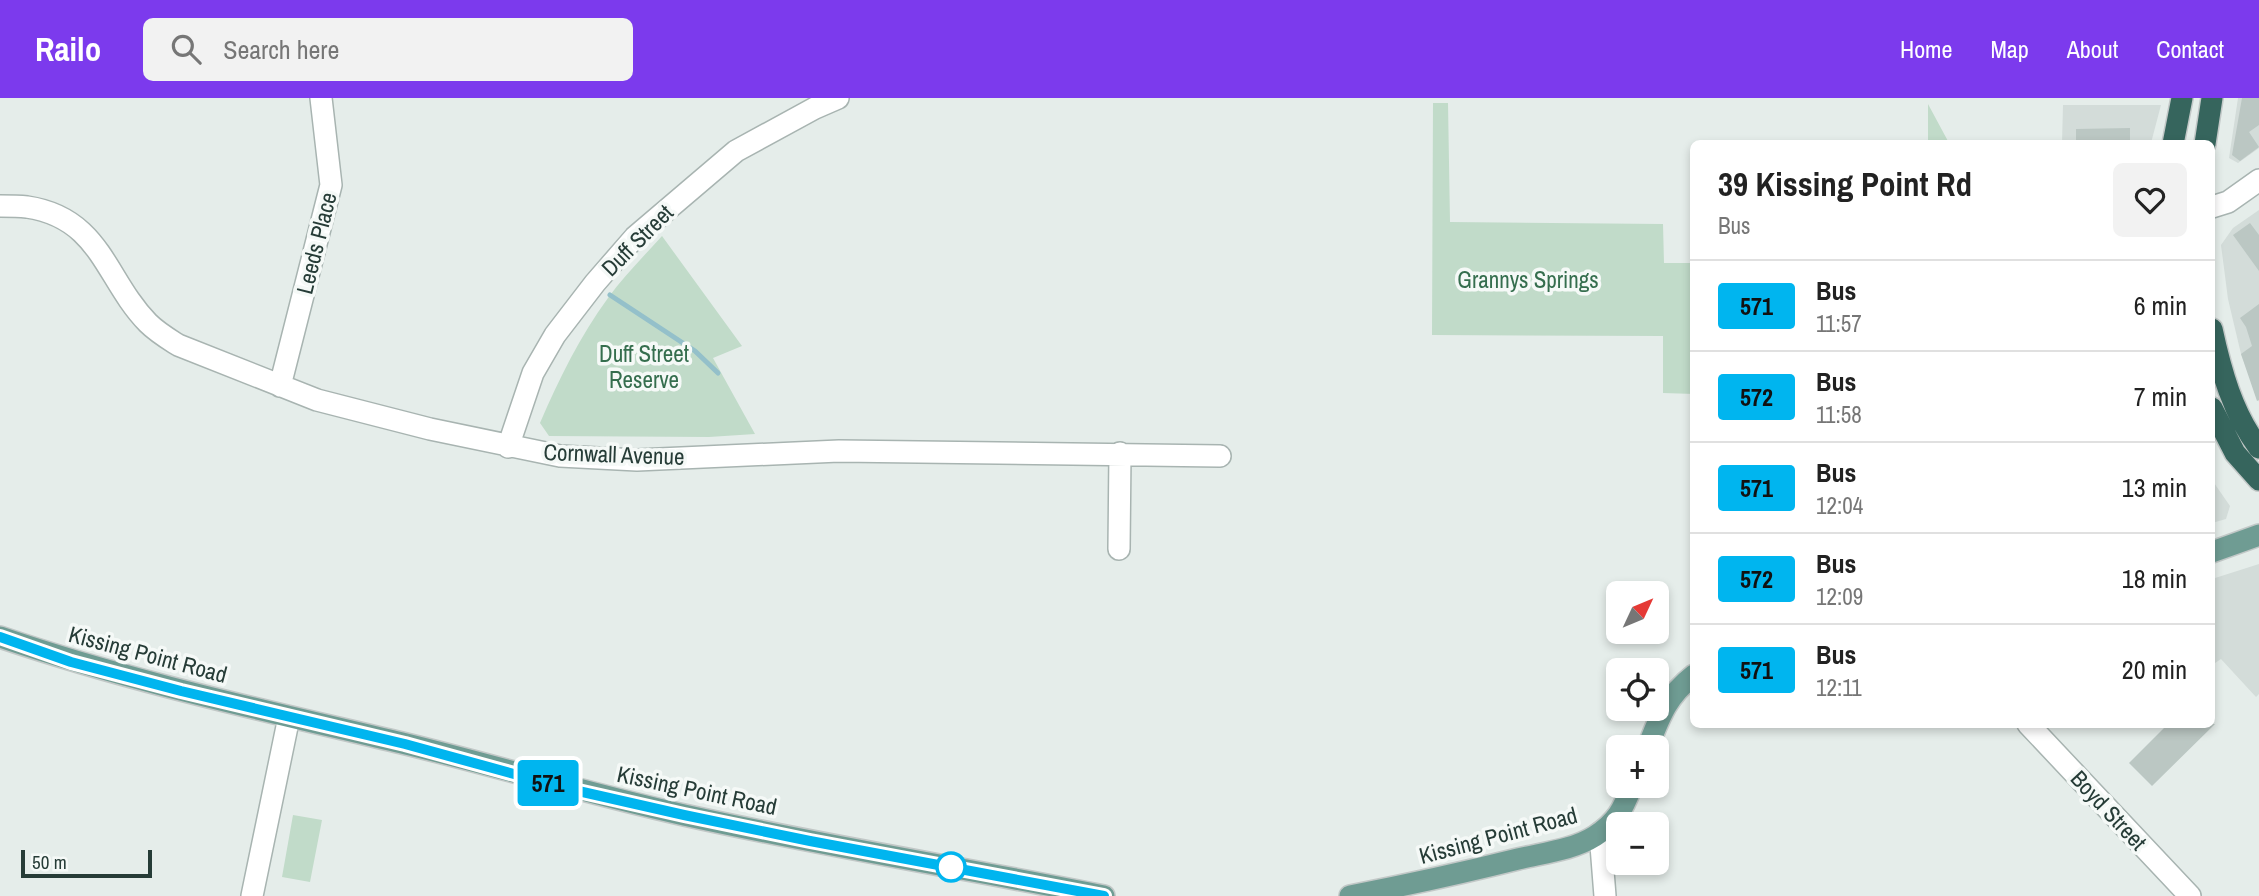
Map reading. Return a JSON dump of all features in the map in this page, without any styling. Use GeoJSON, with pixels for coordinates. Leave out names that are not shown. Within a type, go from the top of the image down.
{"type":"FeatureCollection","features":[{"type":"Feature","properties":{"kind":"highway"},"geometry":{"type":"LineString","coordinates":[[2174,140],[2182,98]]}},
{"type":"Feature","properties":{"kind":"highway"},"geometry":{"type":"LineString","coordinates":[[2206,140],[2212,98]]}},
{"type":"Feature","properties":{"kind":"highway"},"geometry":{"type":"LineString","coordinates":[[2215,341],[2227,388],[2259,448]]}},
{"type":"Feature","properties":{"kind":"highway"},"geometry":{"type":"LineString","coordinates":[[2215,415],[2235,453],[2259,481]]}},
{"type":"Feature","properties":{"kind":"main road"},"geometry":{"type":"LineString","coordinates":[[2215,551],[2259,535]]}},
{"type":"Feature","properties":{"kind":"main road","name":"Kissing Point Road"},"geometry":{"type":"LineString","coordinates":[[0,637],[71,662],[405,744],[565,788],[836,846],[1104,896]]}},
{"type":"Feature","properties":{"kind":"main road"},"geometry":{"type":"LineString","coordinates":[[1653,735],[1664,707],[1677,689],[1690,678]]}},
{"type":"Feature","properties":{"kind":"main road","name":"Kissing Point Road"},"geometry":{"type":"LineString","coordinates":[[1350,896],[1433,880],[1569,847],[1600,833],[1622,811],[1627,798]]}},
{"type":"Feature","properties":{"kind":"street","name":"Leeds Place"},"geometry":{"type":"LineString","coordinates":[[281,386],[331,186],[321,98]]}},
{"type":"Feature","properties":{"kind":"street","name":"Duff Street"},"geometry":{"type":"LineString","coordinates":[[508,447],[533,373],[555,335],[635,237],[736,151],[838,98]]}},
{"type":"Feature","properties":{"kind":"street"},"geometry":{"type":"LineString","coordinates":[[2215,206],[2228,202],[2259,180]]}},
{"type":"Feature","properties":{"kind":"street","name":"Cornwall Avenue"},"geometry":{"type":"LineString","coordinates":[[0,206],[27,207],[67,220],[86,236],[106,259],[146,321],[160,334],[191,350],[317,400],[508,447],[560,456],[637,460],[839,451],[1220,456]]}},
{"type":"Feature","properties":{"kind":"street"},"geometry":{"type":"LineString","coordinates":[[1119,549],[1121,453]]}},
{"type":"Feature","properties":{"kind":"street"},"geometry":{"type":"LineString","coordinates":[[251,896],[289,717]]}},
{"type":"Feature","properties":{"kind":"street","name":"Boyd Street"},"geometry":{"type":"LineString","coordinates":[[2032,728],[2190,896]]}},
{"type":"Feature","properties":{"kind":"street"},"geometry":{"type":"LineString","coordinates":[[1600,833],[1605,896]]}},
{"type":"Feature","properties":{"kind":"shaded area"},"geometry":{"type":"Polygon","coordinates":[[[2238,98],[2259,98],[2259,148],[2238,163],[2229,158],[2238,98]]]}},
{"type":"Feature","properties":{"kind":"shaded area"},"geometry":{"type":"Polygon","coordinates":[[[2063,105],[2161,105],[2152,140],[2062,140],[2063,105]]]}},
{"type":"Feature","properties":{"kind":"shaded area"},"geometry":{"type":"Polygon","coordinates":[[[2259,210],[2259,402],[2241,354],[2228,299],[2221,245],[2233,228],[2259,210]]]}},
{"type":"Feature","properties":{"kind":"shaded area"},"geometry":{"type":"Polygon","coordinates":[[[2215,484],[2230,506],[2226,519],[2215,522],[2215,484]]]}},
{"type":"Feature","properties":{"kind":"shaded area"},"geometry":{"type":"Polygon","coordinates":[[[2259,564],[2259,694],[2256,697],[2221,659],[2215,663],[2215,578],[2259,564]]]}},
{"type":"Feature","properties":{"kind":"green space","name":"Grannys Springs"},"geometry":{"type":"Polygon","coordinates":[[[1433,103],[1448,103],[1450,222],[1663,224],[1664,263],[1690,263],[1690,394],[1663,393],[1663,336],[1432,335],[1433,103]]]}},
{"type":"Feature","properties":{"kind":"green space"},"geometry":{"type":"Polygon","coordinates":[[[1928,104],[1947,140],[1928,140],[1928,104]]]}},
{"type":"Feature","properties":{"kind":"green space","name":"Duff Street Reserve"},"geometry":{"type":"Polygon","coordinates":[[[662,236],[742,346],[713,358],[755,434],[709,437],[549,436],[540,423],[579,343],[614,290],[662,236]]]}},
{"type":"Feature","properties":{"kind":"green space"},"geometry":{"type":"Polygon","coordinates":[[[293,815],[322,820],[310,882],[282,877],[293,815]]]}},
{"type":"Feature","properties":{"kind":"building"},"geometry":{"type":"Polygon","coordinates":[[[2242,98],[2259,98],[2259,125],[2249,132],[2259,147],[2240,161],[2232,155],[2242,98]]]}},
{"type":"Feature","properties":{"kind":"building"},"geometry":{"type":"Polygon","coordinates":[[[2130,128],[2130,140],[2076,140],[2076,129],[2130,128]]]}},
{"type":"Feature","properties":{"kind":"building"},"geometry":{"type":"Polygon","coordinates":[[[2250,223],[2259,235],[2259,271],[2233,235],[2250,223]]]}},
{"type":"Feature","properties":{"kind":"building"},"geometry":{"type":"Polygon","coordinates":[[[2259,304],[2257,401],[2241,354],[2252,346],[2240,318],[2259,304]]]}},
{"type":"Feature","properties":{"kind":"building"},"geometry":{"type":"Polygon","coordinates":[[[2164,728],[2211,728],[2152,786],[2129,763],[2164,728]]]}},
{"type":"Feature","properties":{"kind":"waterway"},"geometry":{"type":"LineString","coordinates":[[610,295],[695,351],[718,373]]}},
{"type":"Feature","properties":{"kind":"bus line","name":"571"},"geometry":{"type":"LineString","coordinates":[[0,637],[71,662],[405,744],[565,788],[810,841],[1104,896]]}}]}
